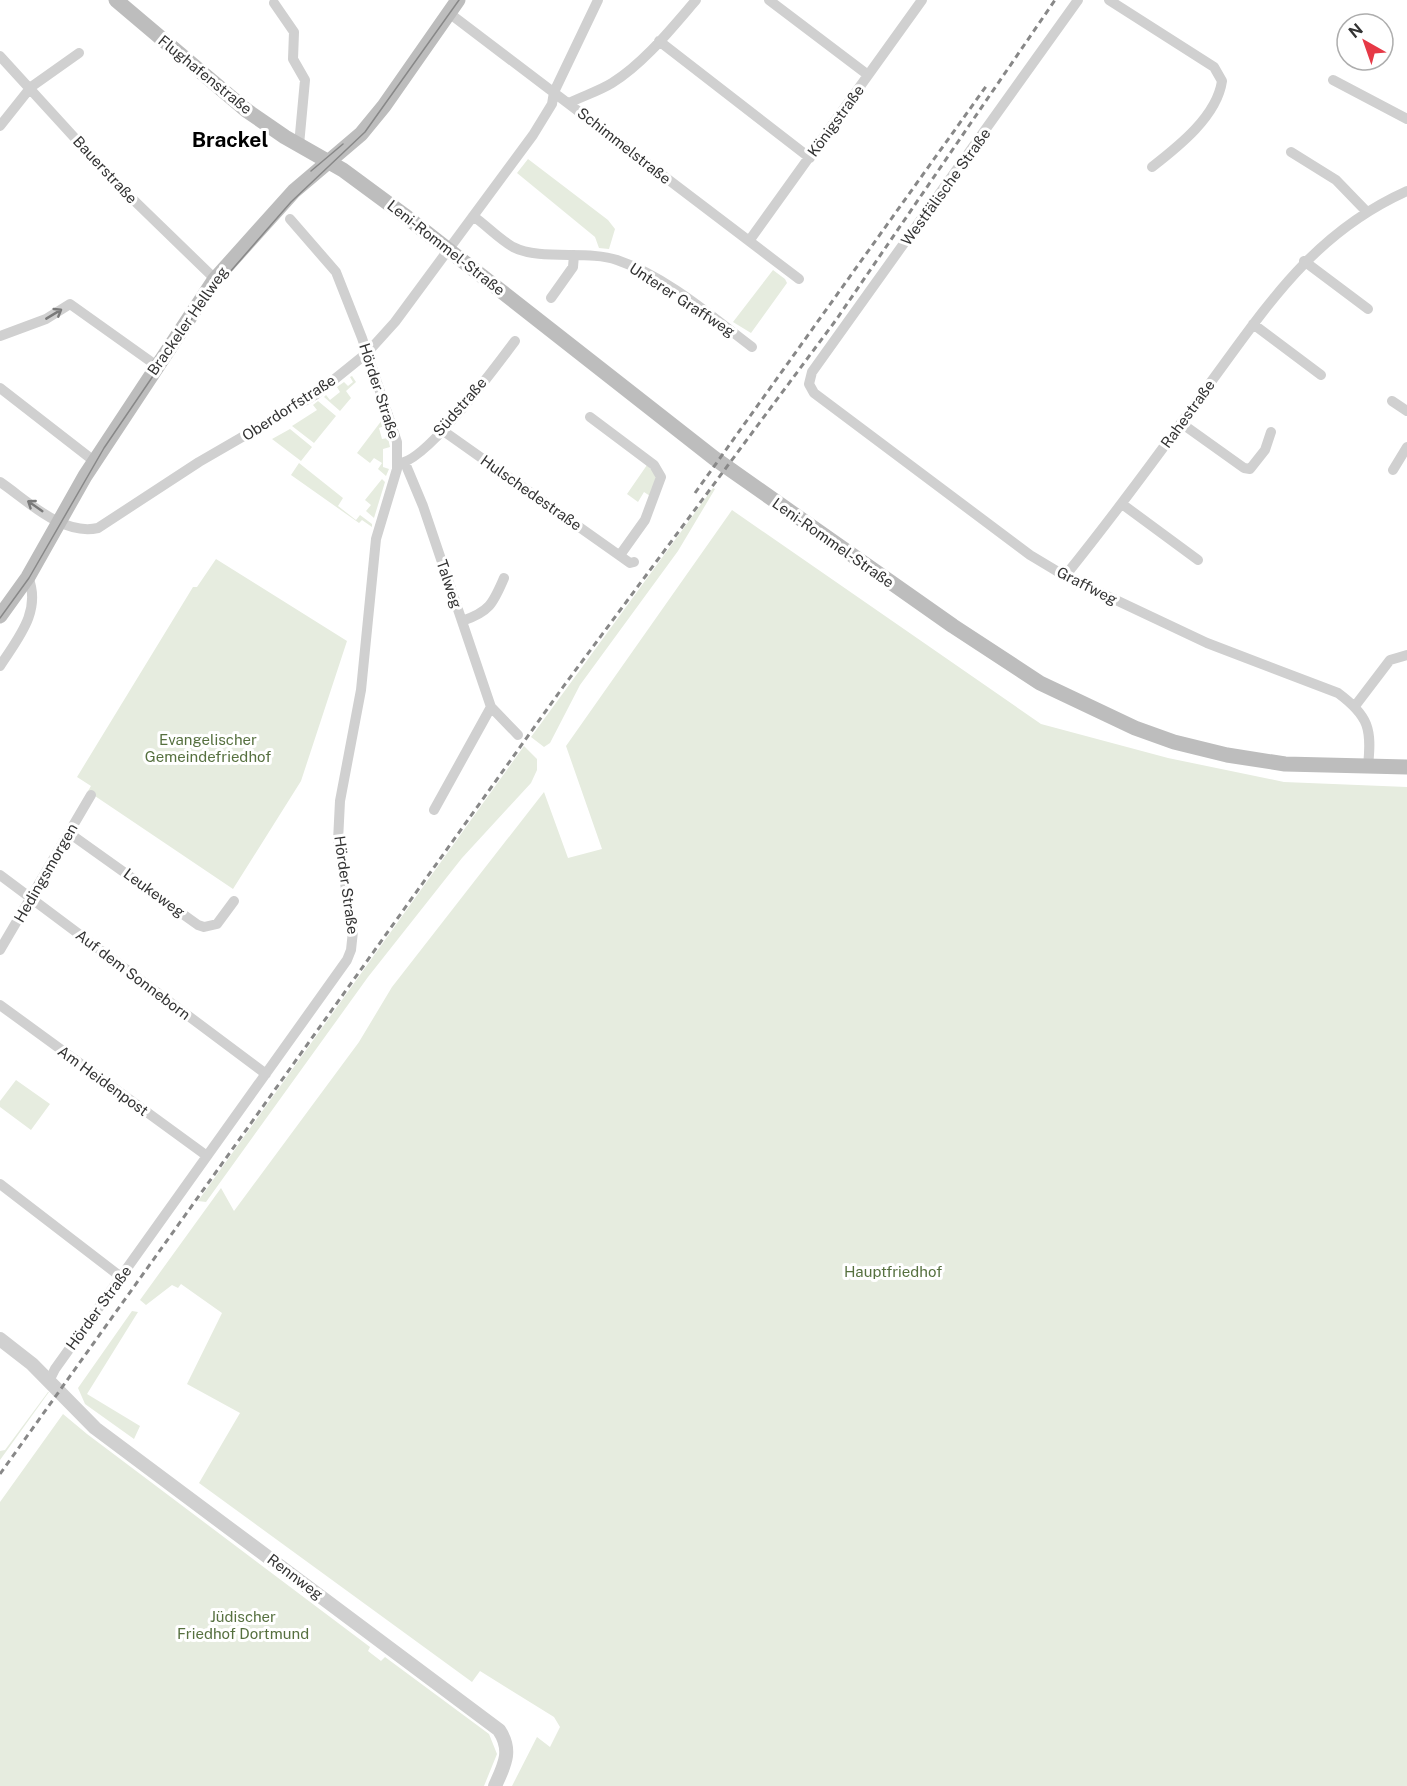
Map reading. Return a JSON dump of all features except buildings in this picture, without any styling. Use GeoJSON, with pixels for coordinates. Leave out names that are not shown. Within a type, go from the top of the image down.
{"type":"FeatureCollection","features":[{"type":"Feature","properties":{"kind":"main road","name":"Flughafenstraße"},"geometry":{"type":"LineString","coordinates":[[116,0],[246,110],[328,162]]}},
{"type":"Feature","properties":{"kind":"main road","name":"Brackeler Hellweg"},"geometry":{"type":"LineString","coordinates":[[0,615],[28,577],[94,461],[215,279],[294,191],[353,142],[379,113],[458,0]]}},
{"type":"Feature","properties":{"kind":"main road","name":"Leni-Rommel-Straße"},"geometry":{"type":"LineString","coordinates":[[328,162],[349,175],[448,249],[714,458],[943,619],[1040,683],[1135,729],[1174,742],[1266,762],[1407,767]]}},
{"type":"Feature","properties":{"kind":"street","name":"Oberdorfstraße"},"geometry":{"type":"LineString","coordinates":[[58,523],[84,531],[98,528],[199,462],[315,394],[367,353],[395,322],[543,120],[598,0]]}},
{"type":"Feature","properties":{"kind":"street"},"geometry":{"type":"LineString","coordinates":[[569,103],[611,84],[659,41],[696,0]]}},
{"type":"Feature","properties":{"kind":"street"},"geometry":{"type":"LineString","coordinates":[[769,0],[868,75]]}},
{"type":"Feature","properties":{"kind":"street","name":"Königstraße"},"geometry":{"type":"LineString","coordinates":[[748,241],[922,0]]}},
{"type":"Feature","properties":{"kind":"street","name":"Westfälische Straße"},"geometry":{"type":"LineString","coordinates":[[812,372],[1078,0]]}},
{"type":"Feature","properties":{"kind":"street"},"geometry":{"type":"LineString","coordinates":[[1109,0],[1214,68],[1222,81],[1220,92],[1195,129],[1152,167]]}},
{"type":"Feature","properties":{"kind":"street"},"geometry":{"type":"LineString","coordinates":[[274,3],[294,32],[293,59],[305,80],[298,145]]}},
{"type":"Feature","properties":{"kind":"street","name":"Schimmelstraße"},"geometry":{"type":"LineString","coordinates":[[449,13],[799,279]]}},
{"type":"Feature","properties":{"kind":"street"},"geometry":{"type":"LineString","coordinates":[[659,41],[810,158]]}},
{"type":"Feature","properties":{"kind":"street"},"geometry":{"type":"LineString","coordinates":[[0,126],[31,87],[79,53]]}},
{"type":"Feature","properties":{"kind":"street","name":"Bauerstraße"},"geometry":{"type":"LineString","coordinates":[[0,56],[31,87],[115,182],[215,279]]}},
{"type":"Feature","properties":{"kind":"street"},"geometry":{"type":"LineString","coordinates":[[1333,80],[1407,119]]}},
{"type":"Feature","properties":{"kind":"street"},"geometry":{"type":"LineString","coordinates":[[1291,152],[1336,180],[1366,211]]}},
{"type":"Feature","properties":{"kind":"street","name":"Rahestraße"},"geometry":{"type":"LineString","coordinates":[[1065,576],[1122,504],[1253,324],[1304,261],[1366,211],[1407,191]]}},
{"type":"Feature","properties":{"kind":"street","name":"Unterer Graffweg"},"geometry":{"type":"LineString","coordinates":[[473,216],[514,248],[605,257],[625,263],[681,296],[752,347]]}},
{"type":"Feature","properties":{"kind":"street","name":"Hörder Straße"},"geometry":{"type":"LineString","coordinates":[[49,1381],[351,950],[353,931],[338,841],[340,801],[361,690],[376,539],[402,462],[367,353],[336,272],[290,219]]}},
{"type":"Feature","properties":{"kind":"street"},"geometry":{"type":"LineString","coordinates":[[551,298],[573,267],[574,255]]}},
{"type":"Feature","properties":{"kind":"street"},"geometry":{"type":"LineString","coordinates":[[1304,261],[1368,309]]}},
{"type":"Feature","properties":{"kind":"street"},"geometry":{"type":"LineString","coordinates":[[0,336],[46,319],[70,304],[157,366]]}},
{"type":"Feature","properties":{"kind":"street"},"geometry":{"type":"LineString","coordinates":[[1253,324],[1321,375]]}},
{"type":"Feature","properties":{"kind":"street","name":"Südstraße"},"geometry":{"type":"LineString","coordinates":[[402,462],[442,430],[515,342]]}},
{"type":"Feature","properties":{"kind":"street","name":"Graffweg"},"geometry":{"type":"LineString","coordinates":[[812,372],[809,384],[814,393],[1030,555],[1065,576],[1207,643],[1338,693],[1355,706],[1369,729],[1371,745],[1368,766]]}},
{"type":"Feature","properties":{"kind":"street"},"geometry":{"type":"LineString","coordinates":[[0,388],[94,461]]}},
{"type":"Feature","properties":{"kind":"street"},"geometry":{"type":"LineString","coordinates":[[1392,401],[1407,411]]}},
{"type":"Feature","properties":{"kind":"street"},"geometry":{"type":"LineString","coordinates":[[590,417],[654,465],[661,477],[645,520],[621,555]]}},
{"type":"Feature","properties":{"kind":"street"},"geometry":{"type":"LineString","coordinates":[[1181,423],[1244,468],[1250,469],[1265,450],[1271,432]]}},
{"type":"Feature","properties":{"kind":"street","name":"Hulschedestraße"},"geometry":{"type":"LineString","coordinates":[[442,430],[630,563],[634,562]]}},
{"type":"Feature","properties":{"kind":"street"},"geometry":{"type":"LineString","coordinates":[[1393,470],[1407,447]]}},
{"type":"Feature","properties":{"kind":"street","name":"Talweg"},"geometry":{"type":"LineString","coordinates":[[402,462],[462,621],[491,707],[518,735]]}},
{"type":"Feature","properties":{"kind":"street"},"geometry":{"type":"LineString","coordinates":[[0,482],[58,523]]}},
{"type":"Feature","properties":{"kind":"street"},"geometry":{"type":"LineString","coordinates":[[1122,504],[1198,560]]}},
{"type":"Feature","properties":{"kind":"street"},"geometry":{"type":"LineString","coordinates":[[0,666],[32,610],[33,596],[28,577]]}},
{"type":"Feature","properties":{"kind":"street"},"geometry":{"type":"LineString","coordinates":[[462,621],[483,614],[496,597],[504,578]]}},
{"type":"Feature","properties":{"kind":"street"},"geometry":{"type":"LineString","coordinates":[[1355,706],[1390,660],[1407,655]]}},
{"type":"Feature","properties":{"kind":"street"},"geometry":{"type":"LineString","coordinates":[[434,810],[491,707]]}},
{"type":"Feature","properties":{"kind":"street","name":"Hedingsmorgen"},"geometry":{"type":"LineString","coordinates":[[0,950],[91,795]]}},
{"type":"Feature","properties":{"kind":"street","name":"Leukeweg"},"geometry":{"type":"LineString","coordinates":[[69,833],[198,925],[204,927],[217,924],[234,900]]}},
{"type":"Feature","properties":{"kind":"street","name":"Auf dem Sonneborn"},"geometry":{"type":"LineString","coordinates":[[0,875],[266,1074]]}},
{"type":"Feature","properties":{"kind":"street","name":"Am Heidenpost"},"geometry":{"type":"LineString","coordinates":[[0,1005],[207,1156]]}},
{"type":"Feature","properties":{"kind":"street"},"geometry":{"type":"LineString","coordinates":[[0,1184],[121,1277]]}},
{"type":"Feature","properties":{"kind":"street","name":"Rennweg"},"geometry":{"type":"LineString","coordinates":[[0,1339],[49,1381],[95,1428],[499,1730],[507,1745],[508,1757],[495,1786]]}},
{"type":"Feature","properties":{"kind":"green space"},"geometry":{"type":"Polygon","coordinates":[[[528,159],[608,220],[615,229],[609,249],[599,248],[595,237],[517,173],[528,159]]]}},
{"type":"Feature","properties":{"kind":"green space"},"geometry":{"type":"Polygon","coordinates":[[[773,270],[787,283],[751,333],[733,322],[773,270]]]}},
{"type":"Feature","properties":{"kind":"green space"},"geometry":{"type":"Polygon","coordinates":[[[352,376],[356,382],[346,391],[351,398],[340,411],[324,397],[326,395],[330,400],[340,392],[337,387],[344,382],[348,386],[353,382],[350,377],[352,376]]]}},
{"type":"Feature","properties":{"kind":"green space"},"geometry":{"type":"Polygon","coordinates":[[[318,401],[336,416],[314,443],[292,426],[317,410],[313,405],[318,401]]]}},
{"type":"Feature","properties":{"kind":"green space"},"geometry":{"type":"Polygon","coordinates":[[[382,420],[384,426],[379,428],[382,439],[388,438],[390,447],[383,449],[383,467],[389,469],[386,476],[378,469],[382,463],[374,458],[370,463],[357,453],[382,420]]]}},
{"type":"Feature","properties":{"kind":"green space"},"geometry":{"type":"Polygon","coordinates":[[[290,429],[312,447],[301,461],[272,439],[290,429]]]}},
{"type":"Feature","properties":{"kind":"green space"},"geometry":{"type":"Polygon","coordinates":[[[299,463],[343,498],[338,506],[356,520],[360,515],[372,524],[372,527],[362,520],[359,523],[291,475],[299,463]]]}},
{"type":"Feature","properties":{"kind":"green space"},"geometry":{"type":"Polygon","coordinates":[[[647,465],[657,475],[650,496],[644,492],[638,502],[627,494],[647,465]]]}},
{"type":"Feature","properties":{"kind":"green space"},"geometry":{"type":"Polygon","coordinates":[[[382,479],[385,482],[374,518],[366,511],[371,505],[365,500],[382,479]]]}},
{"type":"Feature","properties":{"kind":"green space"},"geometry":{"type":"Polygon","coordinates":[[[713,488],[715,489],[678,551],[580,685],[550,743],[544,747],[531,737],[713,488]]]}},
{"type":"Feature","properties":{"kind":"green space","name":"Hauptfriedhof"},"geometry":{"type":"Polygon","coordinates":[[[732,510],[1041,724],[1168,758],[1284,782],[1407,787],[1407,1786],[512,1786],[537,1737],[550,1747],[560,1727],[554,1717],[480,1671],[472,1682],[199,1483],[240,1413],[187,1384],[222,1313],[181,1284],[178,1288],[172,1285],[146,1305],[140,1300],[221,1188],[234,1211],[359,1042],[392,987],[544,792],[568,858],[602,849],[566,746],[732,510]]]}},
{"type":"Feature","properties":{"kind":"green space","name":"Evangelischer Gemeindefriedhof"},"geometry":{"type":"Polygon","coordinates":[[[216,559],[347,641],[301,781],[233,889],[92,794],[88,791],[91,786],[77,777],[193,587],[197,587],[216,559]]]}},
{"type":"Feature","properties":{"kind":"green space"},"geometry":{"type":"Polygon","coordinates":[[[524,746],[537,759],[537,770],[531,783],[462,858],[368,977],[206,1202],[198,1201],[524,746]]]}},
{"type":"Feature","properties":{"kind":"green space"},"geometry":{"type":"Polygon","coordinates":[[[16,1080],[50,1104],[31,1130],[0,1107],[0,1101],[16,1080]]]}},
{"type":"Feature","properties":{"kind":"green space"},"geometry":{"type":"Polygon","coordinates":[[[132,1311],[138,1312],[87,1394],[140,1426],[134,1439],[85,1404],[78,1388],[132,1311]]]}},
{"type":"Feature","properties":{"kind":"green space"},"geometry":{"type":"Polygon","coordinates":[[[48,1392],[0,1460],[0,1451],[5,1450],[48,1392]]]}},
{"type":"Feature","properties":{"kind":"green space","name":"Jüdischer Friedhof Dortmund"},"geometry":{"type":"Polygon","coordinates":[[[63,1414],[370,1647],[368,1651],[381,1661],[385,1657],[489,1734],[497,1754],[484,1786],[0,1786],[0,1502],[63,1414]]]}},
{"type":"Feature","properties":{"kind":"tram line"},"geometry":{"type":"LineString","coordinates":[[0,618],[29,578],[104,448],[202,304],[291,202],[365,132],[459,0]]}},
{"type":"Feature","properties":{"kind":"tram line"},"geometry":{"type":"LineString","coordinates":[[311,171],[343,144]]}},
{"type":"Feature","properties":{"kind":"railway"},"geometry":{"type":"LineString","coordinates":[[0,1474],[563,687],[836,320],[1055,0]]}},
{"type":"Feature","properties":{"kind":"railway"},"geometry":{"type":"LineString","coordinates":[[695,493],[987,85]]}},
{"type":"Feature","properties":{"kind":"district","name":"Brackel"},"geometry":{"type":"Point","coordinates":[230,140]}}]}
